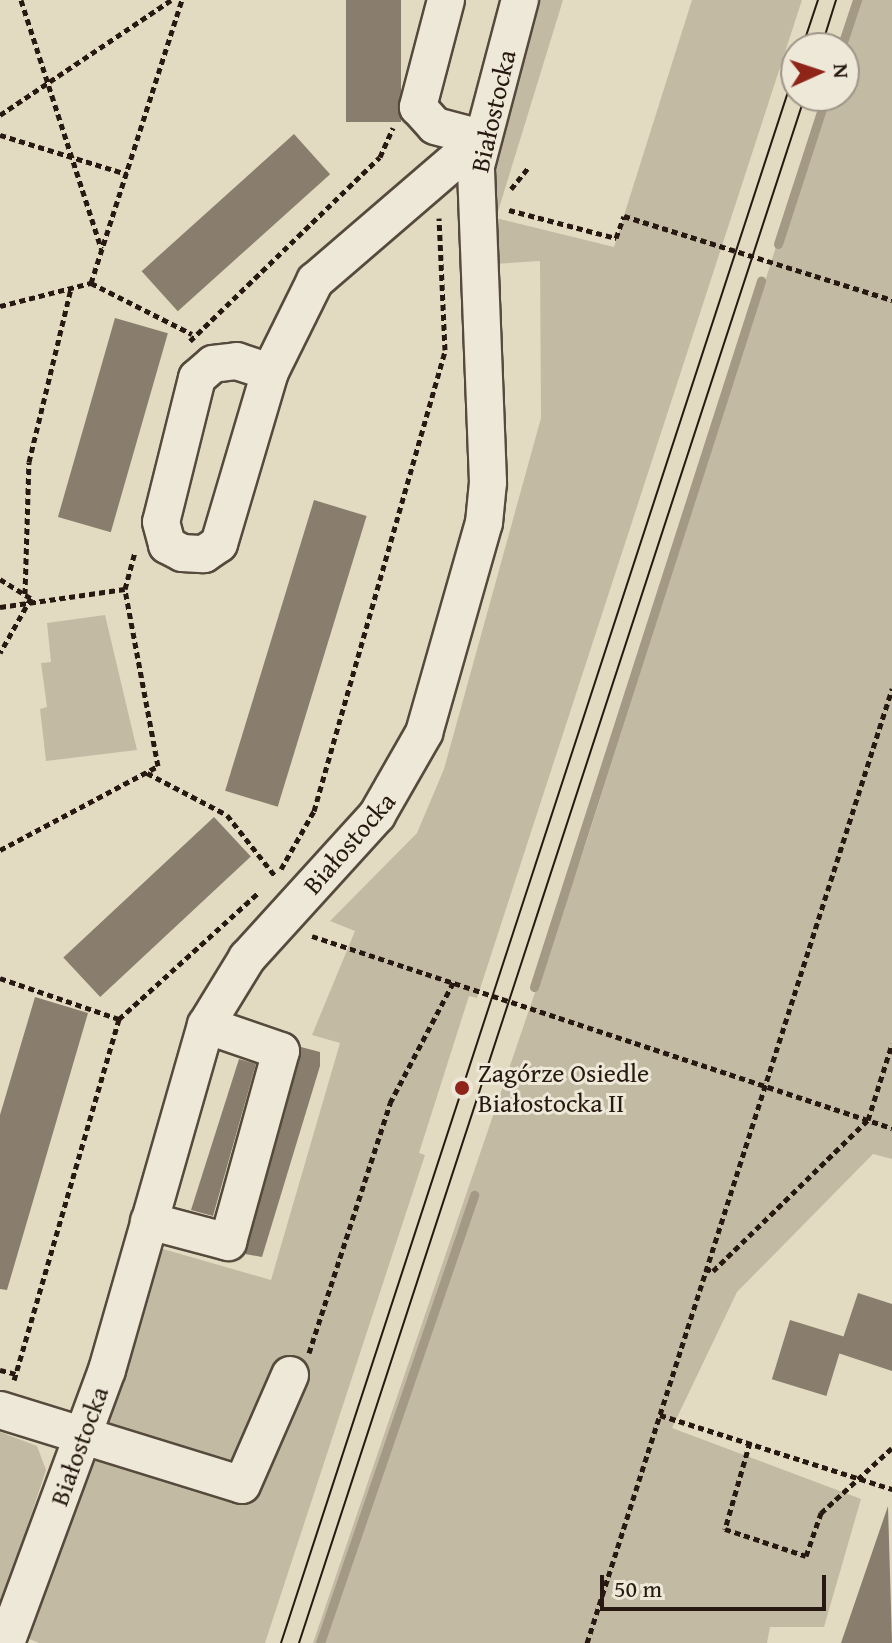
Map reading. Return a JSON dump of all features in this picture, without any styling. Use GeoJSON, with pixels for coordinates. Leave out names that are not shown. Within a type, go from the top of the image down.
{"type":"FeatureCollection","features":[{"type":"Feature","properties":{"kind":"street"},"geometry":{"type":"LineString","coordinates":[[446,0],[418,107],[435,126],[481,138]]}},
{"type":"Feature","properties":{"kind":"street","name":"Białostocka"},"geometry":{"type":"LineString","coordinates":[[6,1643],[86,1431],[206,1025],[247,958],[403,780],[424,733],[484,523],[488,482],[475,198],[481,138],[520,0]]}},
{"type":"Feature","properties":{"kind":"street"},"geometry":{"type":"LineString","coordinates":[[270,372],[237,361],[213,364],[197,378],[161,522],[167,545],[204,554],[219,544],[270,372],[315,281],[481,138]]}},
{"type":"Feature","properties":{"kind":"street"},"geometry":{"type":"LineString","coordinates":[[149,1221],[228,1242],[281,1051],[206,1025]]}},
{"type":"Feature","properties":{"kind":"street"},"geometry":{"type":"LineString","coordinates":[[2,1411],[86,1431],[242,1485],[290,1375]]}},
{"type":"Feature","properties":{"kind":"path"},"geometry":{"type":"LineString","coordinates":[[21,0],[101,249]]}},
{"type":"Feature","properties":{"kind":"path"},"geometry":{"type":"LineString","coordinates":[[0,115],[171,0]]}},
{"type":"Feature","properties":{"kind":"path"},"geometry":{"type":"LineString","coordinates":[[91,283],[182,0]]}},
{"type":"Feature","properties":{"kind":"path"},"geometry":{"type":"LineString","coordinates":[[0,135],[127,174]]}},
{"type":"Feature","properties":{"kind":"path"},"geometry":{"type":"LineString","coordinates":[[503,197],[528,168]]}},
{"type":"Feature","properties":{"kind":"path"},"geometry":{"type":"LineString","coordinates":[[2,1411],[16,1374],[119,1019],[276,877],[314,811],[445,350],[437,173]]}},
{"type":"Feature","properties":{"kind":"path"},"geometry":{"type":"LineString","coordinates":[[495,207],[616,238],[624,216],[892,300]]}},
{"type":"Feature","properties":{"kind":"path"},"geometry":{"type":"LineString","coordinates":[[0,306],[91,283],[192,334]]}},
{"type":"Feature","properties":{"kind":"path"},"geometry":{"type":"LineString","coordinates":[[25,594],[29,462],[71,288]]}},
{"type":"Feature","properties":{"kind":"path"},"geometry":{"type":"LineString","coordinates":[[0,579],[31,598]]}},
{"type":"Feature","properties":{"kind":"path"},"geometry":{"type":"LineString","coordinates":[[0,607],[31,598],[125,589]]}},
{"type":"Feature","properties":{"kind":"path"},"geometry":{"type":"LineString","coordinates":[[0,653],[31,598]]}},
{"type":"Feature","properties":{"kind":"path"},"geometry":{"type":"LineString","coordinates":[[587,1643],[892,689]]}},
{"type":"Feature","properties":{"kind":"path"},"geometry":{"type":"LineString","coordinates":[[147,772],[227,815],[276,877]]}},
{"type":"Feature","properties":{"kind":"path"},"geometry":{"type":"LineString","coordinates":[[284,915],[310,935],[454,981],[478,994],[892,1128]]}},
{"type":"Feature","properties":{"kind":"path"},"geometry":{"type":"LineString","coordinates":[[0,978],[119,1019]]}},
{"type":"Feature","properties":{"kind":"path"},"geometry":{"type":"LineString","coordinates":[[290,1375],[320,1335],[390,1103],[454,981]]}},
{"type":"Feature","properties":{"kind":"path"},"geometry":{"type":"LineString","coordinates":[[705,1269],[713,1271],[868,1120],[892,1044]]}},
{"type":"Feature","properties":{"kind":"path"},"geometry":{"type":"LineString","coordinates":[[0,1370],[16,1374]]}},
{"type":"Feature","properties":{"kind":"path"},"geometry":{"type":"LineString","coordinates":[[660,1415],[892,1489]]}},
{"type":"Feature","properties":{"kind":"path"},"geometry":{"type":"LineString","coordinates":[[750,1442],[725,1529],[806,1556],[821,1513],[892,1448]]}},
{"type":"Feature","properties":{"kind":"shaded area"},"geometry":{"type":"Polygon","coordinates":[[[534,0],[563,0],[496,218],[614,247],[692,0],[802,0],[792,32],[780,32],[780,68],[477,998],[469,996],[419,1153],[425,1155],[265,1643],[39,1643],[25,1637],[156,1247],[271,1280],[340,1043],[312,1035],[355,931],[330,921],[417,833],[444,769],[541,418],[540,261],[493,264],[485,202],[534,0]]]}},
{"type":"Feature","properties":{"kind":"shaded area"},"geometry":{"type":"Polygon","coordinates":[[[855,0],[892,0],[892,1159],[873,1154],[737,1292],[672,1428],[861,1499],[824,1627],[770,1627],[767,1643],[313,1643],[587,840],[819,112],[860,112],[860,32],[844,32],[855,0]]]}},
{"type":"Feature","properties":{"kind":"shaded area"},"geometry":{"type":"Polygon","coordinates":[[[105,615],[137,750],[46,761],[40,709],[47,707],[41,663],[51,662],[47,623],[105,615]]]}},
{"type":"Feature","properties":{"kind":"shaded area"},"geometry":{"type":"Polygon","coordinates":[[[0,1432],[37,1446],[46,1470],[0,1609],[0,1432]]]}},
{"type":"Feature","properties":{"kind":"building"},"geometry":{"type":"Polygon","coordinates":[[[346,0],[401,0],[401,122],[346,122],[346,0]]]}},
{"type":"Feature","properties":{"kind":"building"},"geometry":{"type":"Polygon","coordinates":[[[294,134],[330,174],[178,311],[142,271],[294,134]]]}},
{"type":"Feature","properties":{"kind":"building"},"geometry":{"type":"Polygon","coordinates":[[[115,318],[168,333],[111,532],[58,517],[115,318]]]}},
{"type":"Feature","properties":{"kind":"building"},"geometry":{"type":"Polygon","coordinates":[[[314,500],[367,516],[278,807],[225,791],[314,500]]]}},
{"type":"Feature","properties":{"kind":"building"},"geometry":{"type":"Polygon","coordinates":[[[214,817],[251,856],[100,997],[63,957],[214,817]]]}},
{"type":"Feature","properties":{"kind":"building"},"geometry":{"type":"Polygon","coordinates":[[[35,997],[88,1013],[7,1290],[0,1289],[0,1115],[35,997]]]}},
{"type":"Feature","properties":{"kind":"building"},"geometry":{"type":"Polygon","coordinates":[[[301,1047],[320,1052],[320,1066],[262,1257],[245,1254],[301,1047]]]}},
{"type":"Feature","properties":{"kind":"building"},"geometry":{"type":"Polygon","coordinates":[[[239,1059],[256,1064],[213,1216],[191,1210],[239,1059]]]}},
{"type":"Feature","properties":{"kind":"building"},"geometry":{"type":"Polygon","coordinates":[[[858,1293],[892,1304],[892,1371],[838,1353],[858,1293]]]}},
{"type":"Feature","properties":{"kind":"building"},"geometry":{"type":"Polygon","coordinates":[[[790,1320],[845,1337],[826,1396],[772,1379],[790,1320]]]}},
{"type":"Feature","properties":{"kind":"building"},"geometry":{"type":"Polygon","coordinates":[[[888,1506],[892,1643],[841,1643],[888,1506]]]}},
{"type":"Feature","properties":{"kind":"waterway"},"geometry":{"type":"LineString","coordinates":[[846,32],[857,0]]}},
{"type":"Feature","properties":{"kind":"waterway"},"geometry":{"type":"LineString","coordinates":[[778,244],[821,112]]}},
{"type":"Feature","properties":{"kind":"waterway"},"geometry":{"type":"LineString","coordinates":[[534,987],[761,281]]}},
{"type":"Feature","properties":{"kind":"waterway"},"geometry":{"type":"LineString","coordinates":[[320,1643],[474,1195]]}},
{"type":"Feature","properties":{"kind":"tram line"},"geometry":{"type":"LineString","coordinates":[[807,32],[818,0]]}},
{"type":"Feature","properties":{"kind":"tram line"},"geometry":{"type":"LineString","coordinates":[[826,32],[836,0]]}},
{"type":"Feature","properties":{"kind":"tram line"},"geometry":{"type":"LineString","coordinates":[[281,1643],[781,112]]}},
{"type":"Feature","properties":{"kind":"tram line"},"geometry":{"type":"LineString","coordinates":[[299,1643],[800,112]]}},
{"type":"Feature","properties":{"kind":"place","name":"Zagórze Osiedle Białostocka II"},"geometry":{"type":"Point","coordinates":[462,1088]}}]}
